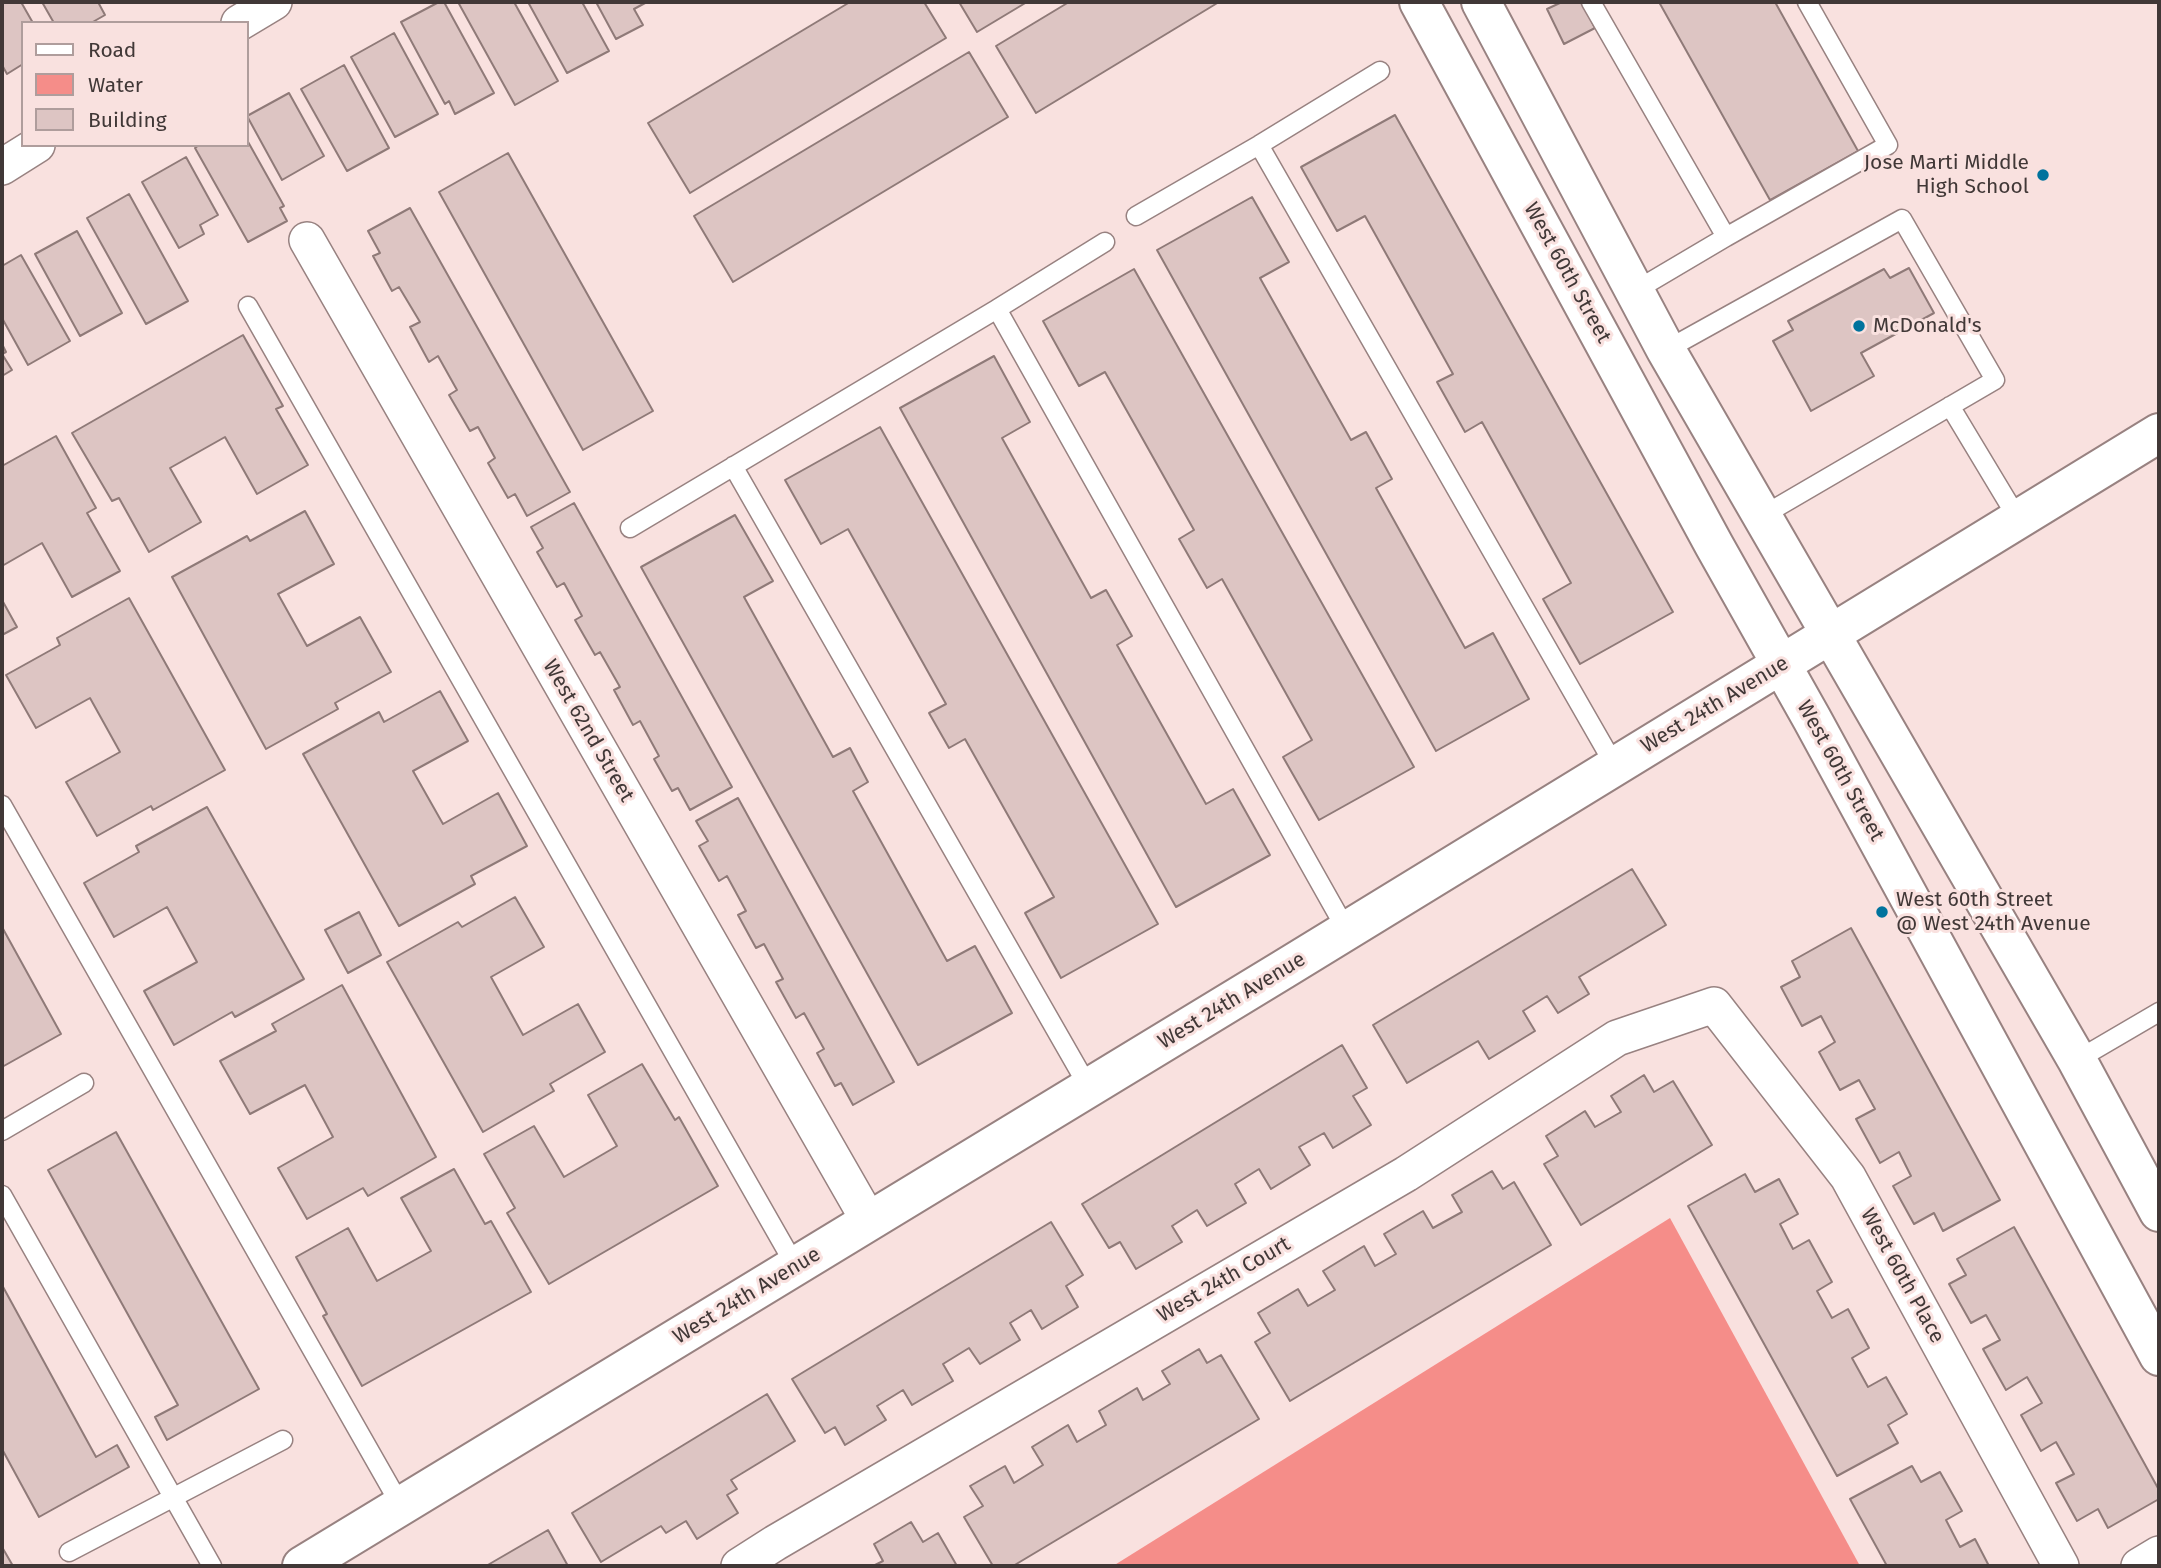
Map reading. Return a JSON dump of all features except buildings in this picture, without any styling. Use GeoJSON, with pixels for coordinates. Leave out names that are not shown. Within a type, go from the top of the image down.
{"type":"FeatureCollection","features":[{"type":"Feature","properties":{"kind":"street"},"geometry":{"type":"LineString","coordinates":[[242,21],[274,2]]}},
{"type":"Feature","properties":{"kind":"street","name":"West 60th Street"},"geometry":{"type":"LineString","coordinates":[[1419,2],[2159,1356]]}},
{"type":"Feature","properties":{"kind":"street"},"geometry":{"type":"LineString","coordinates":[[1480,2],[1633,292],[2077,1060],[2159,1212]]}},
{"type":"Feature","properties":{"kind":"street"},"geometry":{"type":"LineString","coordinates":[[2,167],[34,147]]}},
{"type":"Feature","properties":{"kind":"street","name":"West 62nd Street"},"geometry":{"type":"LineString","coordinates":[[307,240],[869,1221]]}},
{"type":"Feature","properties":{"kind":"street","name":"West 24th Avenue"},"geometry":{"type":"LineString","coordinates":[[302,1566],[1347,931],[2159,433]]}},
{"type":"Feature","properties":{"kind":"street","name":"West 24th Court"},"geometry":{"type":"LineString","coordinates":[[739,1566],[1406,1174],[1617,1038],[1714,1005]]}},
{"type":"Feature","properties":{"kind":"street","name":"West 60th Place"},"geometry":{"type":"LineString","coordinates":[[1714,1005],[1848,1177],[2061,1566]]}},
{"type":"Feature","properties":{"kind":"street"},"geometry":{"type":"LineString","coordinates":[[2139,1566],[2159,1554]]}},
{"type":"Feature","properties":{"kind":"lane"},"geometry":{"type":"LineString","coordinates":[[1591,2],[1726,237]]}},
{"type":"Feature","properties":{"kind":"lane"},"geometry":{"type":"LineString","coordinates":[[1633,292],[1888,145],[1807,2]]}},
{"type":"Feature","properties":{"kind":"lane"},"geometry":{"type":"LineString","coordinates":[[1136,216],[1380,71]]}},
{"type":"Feature","properties":{"kind":"lane"},"geometry":{"type":"LineString","coordinates":[[1259,145],[1615,766]]}},
{"type":"Feature","properties":{"kind":"lane"},"geometry":{"type":"LineString","coordinates":[[1666,350],[1902,219],[1994,380],[1762,516]]}},
{"type":"Feature","properties":{"kind":"lane"},"geometry":{"type":"LineString","coordinates":[[630,528],[1105,242]]}},
{"type":"Feature","properties":{"kind":"lane"},"geometry":{"type":"LineString","coordinates":[[248,306],[796,1267]]}},
{"type":"Feature","properties":{"kind":"lane"},"geometry":{"type":"LineString","coordinates":[[997,309],[1347,931]]}},
{"type":"Feature","properties":{"kind":"lane"},"geometry":{"type":"LineString","coordinates":[[1950,406],[2018,519]]}},
{"type":"Feature","properties":{"kind":"lane"},"geometry":{"type":"LineString","coordinates":[[733,466],[1089,1088]]}},
{"type":"Feature","properties":{"kind":"lane"},"geometry":{"type":"LineString","coordinates":[[2,806],[401,1506]]}},
{"type":"Feature","properties":{"kind":"lane"},"geometry":{"type":"LineString","coordinates":[[2077,1060],[2159,1012]]}},
{"type":"Feature","properties":{"kind":"lane"},"geometry":{"type":"LineString","coordinates":[[2,1131],[83,1083]]}},
{"type":"Feature","properties":{"kind":"lane"},"geometry":{"type":"LineString","coordinates":[[2,1195],[212,1566]]}},
{"type":"Feature","properties":{"kind":"lane"},"geometry":{"type":"LineString","coordinates":[[69,1552],[284,1440]]}},
{"type":"Feature","properties":{"kind":"water"},"geometry":{"type":"Polygon","coordinates":[[[1670,1218],[1860,1566],[1113,1566],[1670,1218]]]}},
{"type":"Feature","properties":{"kind":"place","name":"Jose Marti Middle High School"},"geometry":{"type":"Point","coordinates":[2043,175]}},
{"type":"Feature","properties":{"kind":"place","name":"McDonald's"},"geometry":{"type":"Point","coordinates":[1859,326]}},
{"type":"Feature","properties":{"kind":"place","name":"West 60th Street @ West 24th Avenue"},"geometry":{"type":"Point","coordinates":[1882,912]}}]}
